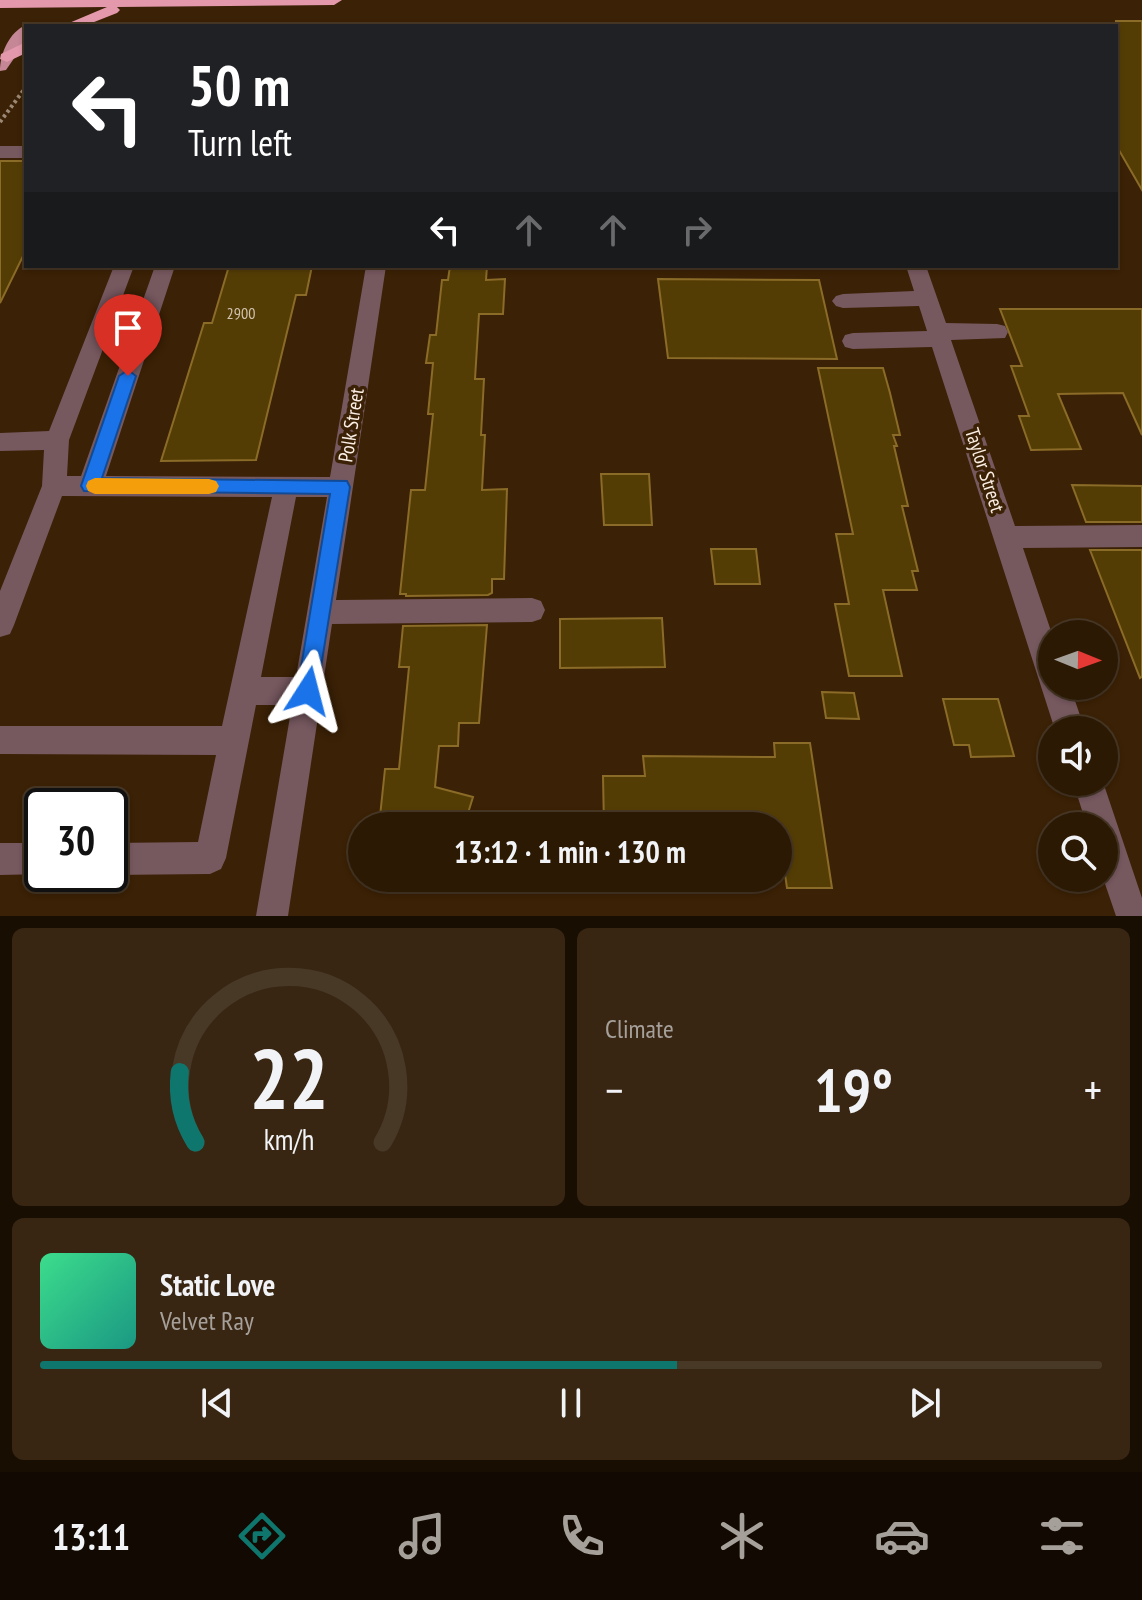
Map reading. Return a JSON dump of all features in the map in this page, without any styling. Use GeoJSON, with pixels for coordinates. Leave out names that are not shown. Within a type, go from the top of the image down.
{"type":"FeatureCollection","features":[{"type":"Feature","properties":{"kind":"highway"},"geometry":{"type":"LineString","coordinates":[[0,3],[334,0]]}},
{"type":"Feature","properties":{"kind":"highway"},"geometry":{"type":"LineString","coordinates":[[75,24],[100,13],[147,2]]}},
{"type":"Feature","properties":{"kind":"highway"},"geometry":{"type":"LineString","coordinates":[[4,61],[24,48]]}},
{"type":"Feature","properties":{"kind":"main road"},"geometry":{"type":"LineString","coordinates":[[30,24],[46,1]]}},
{"type":"Feature","properties":{"kind":"main road"},"geometry":{"type":"LineString","coordinates":[[4,61],[24,32]]}},
{"type":"Feature","properties":{"kind":"street"},"geometry":{"type":"LineString","coordinates":[[0,152],[24,152]]}},
{"type":"Feature","properties":{"kind":"street"},"geometry":{"type":"LineString","coordinates":[[0,625],[54,486],[57,440],[123,268]]}},
{"type":"Feature","properties":{"kind":"street"},"geometry":{"type":"LineString","coordinates":[[90,486],[164,268]]}},
{"type":"Feature","properties":{"kind":"street","name":"Polk Street"},"geometry":{"type":"LineString","coordinates":[[272,916],[376,268]]}},
{"type":"Feature","properties":{"kind":"street","name":"Taylor Street"},"geometry":{"type":"LineString","coordinates":[[917,268],[1038,631]]}},
{"type":"Feature","properties":{"kind":"street"},"geometry":{"type":"LineString","coordinates":[[843,301],[927,298]]}},
{"type":"Feature","properties":{"kind":"street"},"geometry":{"type":"LineString","coordinates":[[853,341],[997,332]]}},
{"type":"Feature","properties":{"kind":"street"},"geometry":{"type":"LineString","coordinates":[[0,442],[57,440]]}},
{"type":"Feature","properties":{"kind":"street"},"geometry":{"type":"LineString","coordinates":[[54,486],[341,487]]}},
{"type":"Feature","properties":{"kind":"street"},"geometry":{"type":"LineString","coordinates":[[128,859],[210,858],[286,487]]}},
{"type":"Feature","properties":{"kind":"street"},"geometry":{"type":"LineString","coordinates":[[1007,537],[1142,536]]}},
{"type":"Feature","properties":{"kind":"street"},"geometry":{"type":"LineString","coordinates":[[321,612],[532,610]]}},
{"type":"Feature","properties":{"kind":"street"},"geometry":{"type":"LineString","coordinates":[[246,691],[308,691]]}},
{"type":"Feature","properties":{"kind":"street"},"geometry":{"type":"LineString","coordinates":[[0,740],[236,741]]}},
{"type":"Feature","properties":{"kind":"street"},"geometry":{"type":"LineString","coordinates":[[0,859],[24,859]]}},
{"type":"Feature","properties":{"kind":"street"},"geometry":{"type":"LineString","coordinates":[[1118,874],[1132,916]]}},
{"type":"Feature","properties":{"kind":"path"},"geometry":{"type":"LineString","coordinates":[[0,122],[24,90]]}},
{"type":"Feature","properties":{"kind":"building"},"geometry":{"type":"Polygon","coordinates":[[[1116,21],[1142,21],[1142,190],[1118,148],[1116,21]]]}},
{"type":"Feature","properties":{"kind":"building"},"geometry":{"type":"Polygon","coordinates":[[[0,161],[24,161],[24,254],[0,303],[0,161]]]}},
{"type":"Feature","properties":{"kind":"building"},"geometry":{"type":"Polygon","coordinates":[[[228,268],[312,268],[306,295],[296,295],[256,460],[161,461],[204,323],[212,323],[228,268]]]}},
{"type":"Feature","properties":{"kind":"building"},"geometry":{"type":"Polygon","coordinates":[[[450,268],[487,268],[486,280],[505,279],[503,314],[479,314],[475,379],[484,379],[482,490],[507,489],[504,579],[492,579],[492,593],[488,595],[406,596],[400,594],[411,490],[425,490],[433,414],[428,414],[433,363],[426,363],[430,335],[436,335],[442,280],[448,280],[450,268]]]}},
{"type":"Feature","properties":{"kind":"building"},"geometry":{"type":"Polygon","coordinates":[[[658,279],[819,280],[837,359],[668,358],[658,279]]]}},
{"type":"Feature","properties":{"kind":"building"},"geometry":{"type":"Polygon","coordinates":[[[1000,309],[1142,309],[1142,435],[1123,393],[1058,394],[1081,449],[1031,450],[1019,416],[1029,416],[1011,366],[1022,366],[1000,309]]]}},
{"type":"Feature","properties":{"kind":"building"},"geometry":{"type":"Polygon","coordinates":[[[818,368],[883,368],[890,393],[900,435],[893,435],[897,446],[894,446],[908,506],[902,506],[918,571],[912,571],[917,590],[883,590],[902,676],[849,676],[835,604],[849,604],[836,534],[853,534],[818,368]]]}},
{"type":"Feature","properties":{"kind":"building"},"geometry":{"type":"Polygon","coordinates":[[[601,474],[649,474],[652,525],[604,525],[601,474]]]}},
{"type":"Feature","properties":{"kind":"building"},"geometry":{"type":"Polygon","coordinates":[[[1072,485],[1142,486],[1142,522],[1086,522],[1072,485]]]}},
{"type":"Feature","properties":{"kind":"building"},"geometry":{"type":"Polygon","coordinates":[[[711,549],[756,549],[760,584],[715,584],[711,549]]]}},
{"type":"Feature","properties":{"kind":"building"},"geometry":{"type":"Polygon","coordinates":[[[1090,550],[1142,550],[1140,678],[1090,550]]]}},
{"type":"Feature","properties":{"kind":"building"},"geometry":{"type":"Polygon","coordinates":[[[662,618],[665,667],[560,668],[560,619],[662,618]]]}},
{"type":"Feature","properties":{"kind":"building"},"geometry":{"type":"Polygon","coordinates":[[[487,625],[479,723],[459,723],[458,746],[439,746],[435,787],[473,797],[468,812],[380,812],[385,769],[399,769],[409,667],[399,667],[403,626],[487,625]]]}},
{"type":"Feature","properties":{"kind":"building"},"geometry":{"type":"Polygon","coordinates":[[[822,692],[854,693],[859,719],[826,718],[822,692]]]}},
{"type":"Feature","properties":{"kind":"building"},"geometry":{"type":"Polygon","coordinates":[[[943,699],[998,699],[1014,756],[971,757],[969,745],[954,745],[943,699]]]}},
{"type":"Feature","properties":{"kind":"building"},"geometry":{"type":"Polygon","coordinates":[[[774,743],[810,743],[832,888],[792,888],[792,812],[604,812],[603,776],[645,776],[643,756],[775,757],[774,743]]]}},
{"type":"Feature","properties":{"kind":"slow traffic"},"geometry":{"type":"LineString","coordinates":[[95,486],[209,486]]}},
{"type":"Feature","properties":{"kind":"route"},"geometry":{"type":"LineString","coordinates":[[128,376],[90,486],[341,487],[308,691]]}}]}
